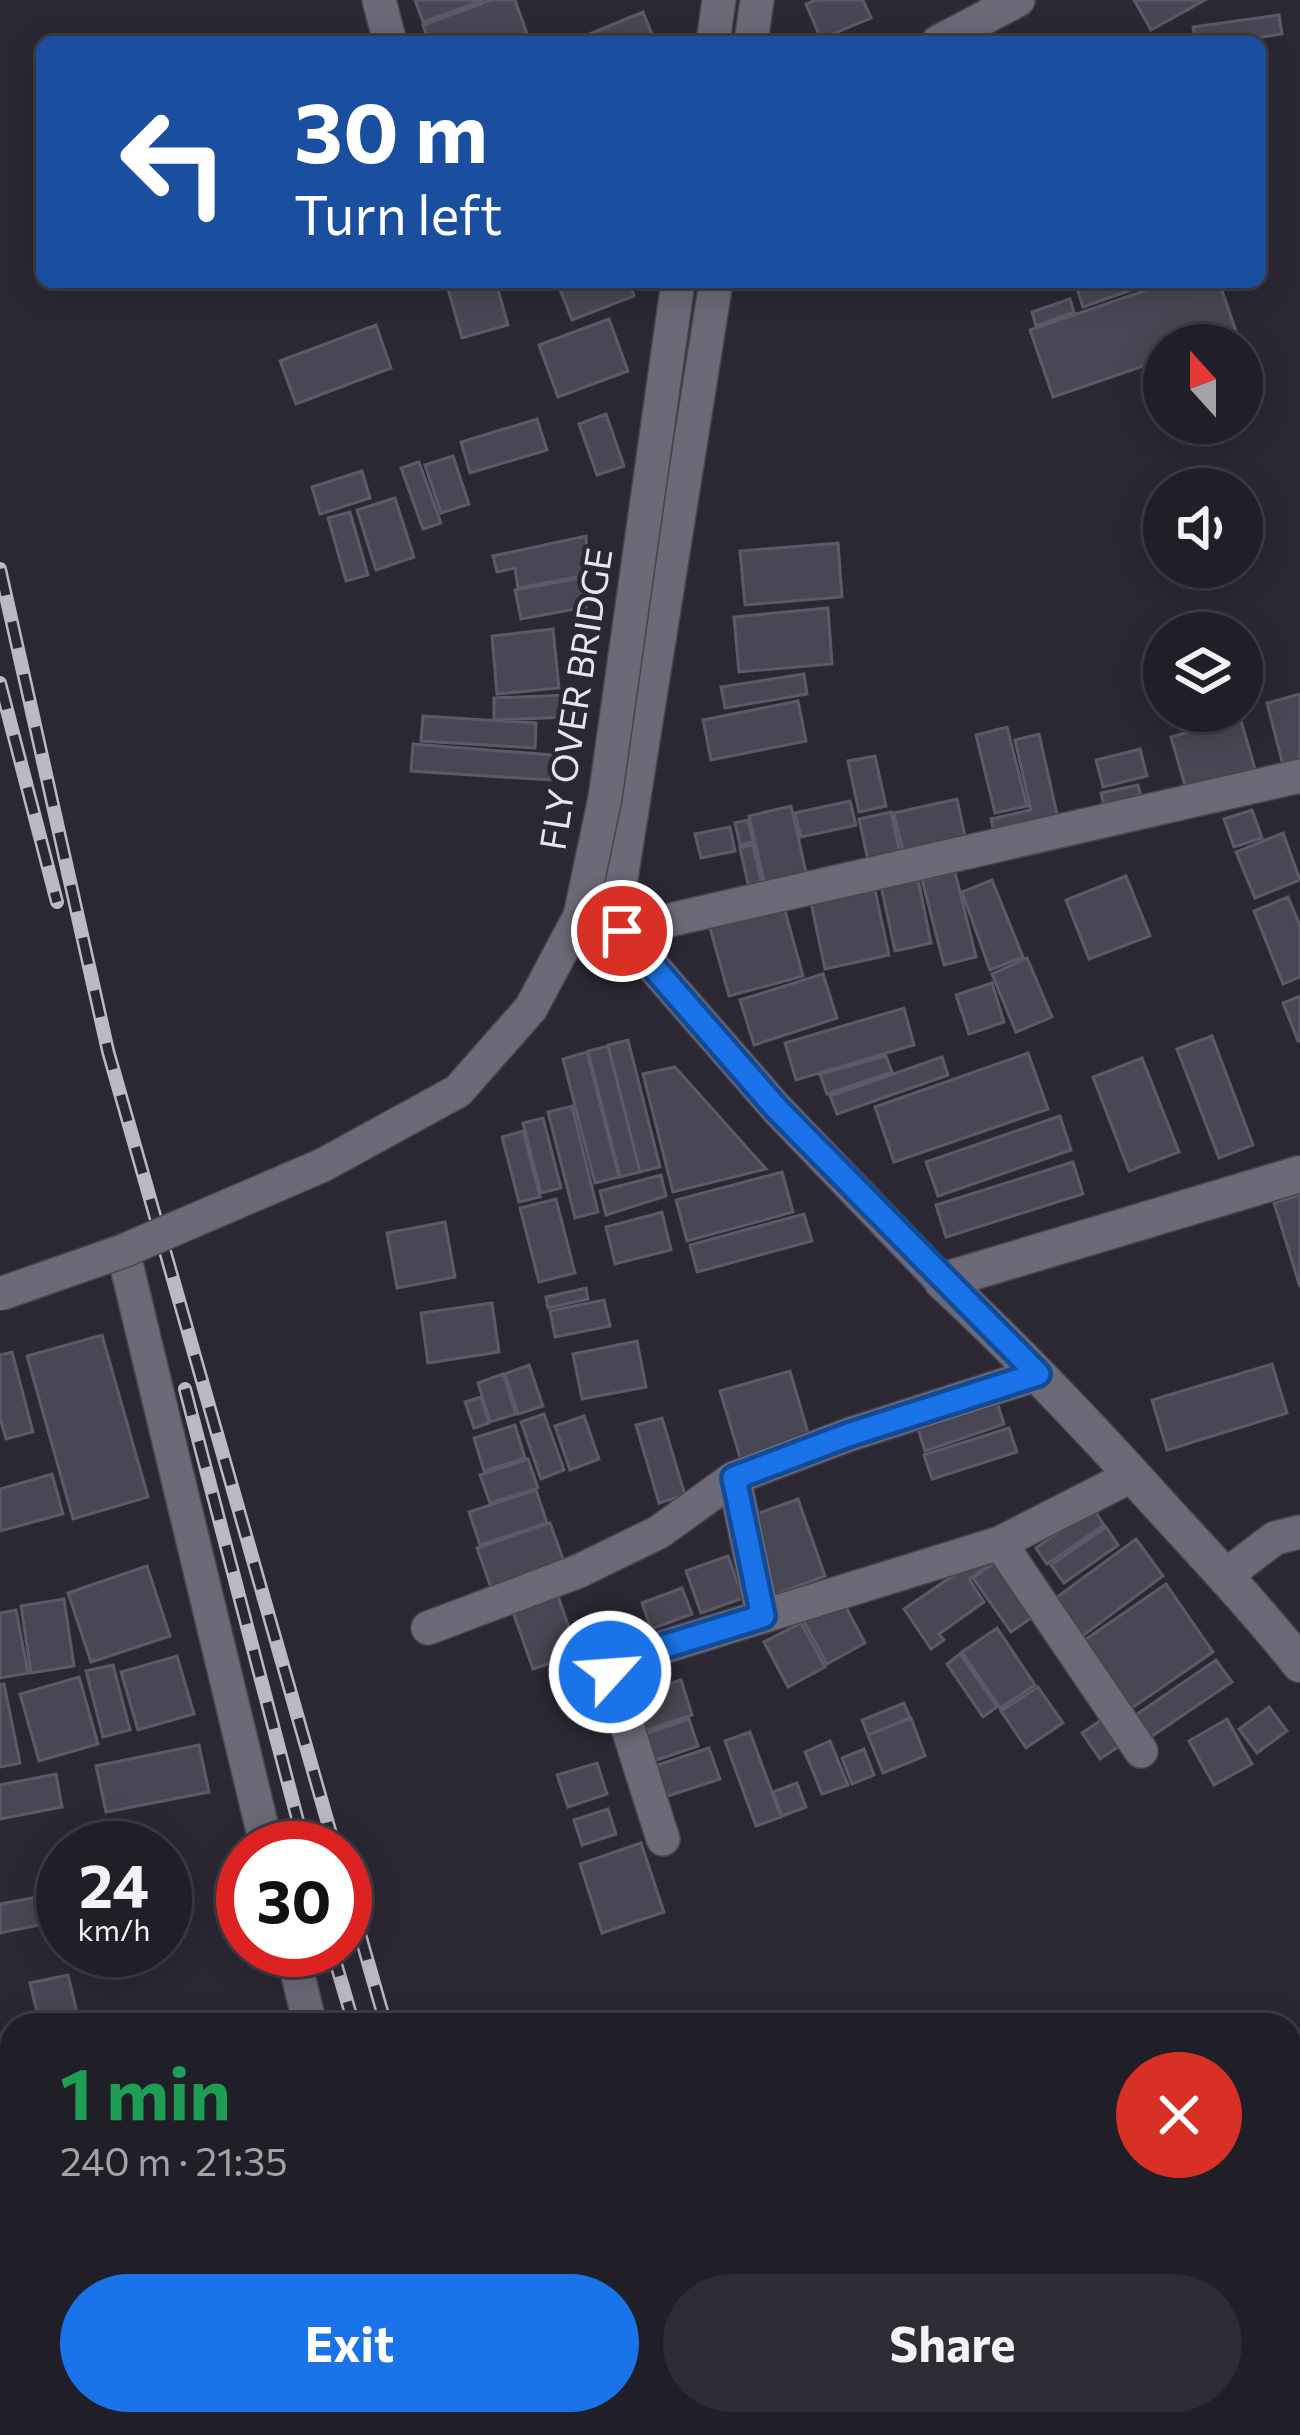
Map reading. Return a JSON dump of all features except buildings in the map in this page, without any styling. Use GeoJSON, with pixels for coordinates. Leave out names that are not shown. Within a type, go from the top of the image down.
{"type":"FeatureCollection","features":[{"type":"Feature","properties":{"kind":"street"},"geometry":{"type":"LineString","coordinates":[[379,0],[388,36]]}},
{"type":"Feature","properties":{"kind":"street"},"geometry":{"type":"LineString","coordinates":[[714,36],[719,0]]}},
{"type":"Feature","properties":{"kind":"street"},"geometry":{"type":"LineString","coordinates":[[752,36],[758,0]]}},
{"type":"Feature","properties":{"kind":"street"},"geometry":{"type":"LineString","coordinates":[[949,36],[1018,0]]}},
{"type":"Feature","properties":{"kind":"street","name":"FLY OVER BRIDGE"},"geometry":{"type":"LineString","coordinates":[[0,1294],[123,1251],[323,1165],[458,1091],[531,1008],[580,916],[605,798],[677,288]]}},
{"type":"Feature","properties":{"kind":"street"},"geometry":{"type":"LineString","coordinates":[[715,288],[612,935],[1300,776]]}},
{"type":"Feature","properties":{"kind":"street"},"geometry":{"type":"LineString","coordinates":[[622,931],[777,1109],[1038,1374],[1300,1664]]}},
{"type":"Feature","properties":{"kind":"street"},"geometry":{"type":"LineString","coordinates":[[942,1281],[1300,1174]]}},
{"type":"Feature","properties":{"kind":"street"},"geometry":{"type":"LineString","coordinates":[[123,1251],[260,1821]]}},
{"type":"Feature","properties":{"kind":"street"},"geometry":{"type":"LineString","coordinates":[[428,1628],[579,1571],[659,1532],[734,1478],[848,1435],[1038,1374]]}},
{"type":"Feature","properties":{"kind":"street"},"geometry":{"type":"LineString","coordinates":[[663,1839],[611,1663],[1000,1543],[1133,1475]]}},
{"type":"Feature","properties":{"kind":"street"},"geometry":{"type":"LineString","coordinates":[[734,1478],[763,1616]]}},
{"type":"Feature","properties":{"kind":"street"},"geometry":{"type":"LineString","coordinates":[[1225,1576],[1275,1538],[1300,1532]]}},
{"type":"Feature","properties":{"kind":"street"},"geometry":{"type":"LineString","coordinates":[[1000,1543],[1141,1751]]}},
{"type":"Feature","properties":{"kind":"street"},"geometry":{"type":"LineString","coordinates":[[298,1977],[307,2013]]}},
{"type":"Feature","properties":{"kind":"railway"},"geometry":{"type":"LineString","coordinates":[[0,569],[108,1051],[327,1821]]}},
{"type":"Feature","properties":{"kind":"railway"},"geometry":{"type":"LineString","coordinates":[[0,683],[57,902]]}},
{"type":"Feature","properties":{"kind":"railway"},"geometry":{"type":"LineString","coordinates":[[185,1389],[298,1821]]}},
{"type":"Feature","properties":{"kind":"railway"},"geometry":{"type":"LineString","coordinates":[[372,1976],[383,2013]]}},
{"type":"Feature","properties":{"kind":"railway"},"geometry":{"type":"LineString","coordinates":[[340,1977],[350,2013]]}},
{"type":"Feature","properties":{"kind":"route"},"geometry":{"type":"LineString","coordinates":[[610,1672],[611,1663],[763,1616],[734,1478],[848,1435],[1038,1374],[777,1109],[622,931]]}}]}
